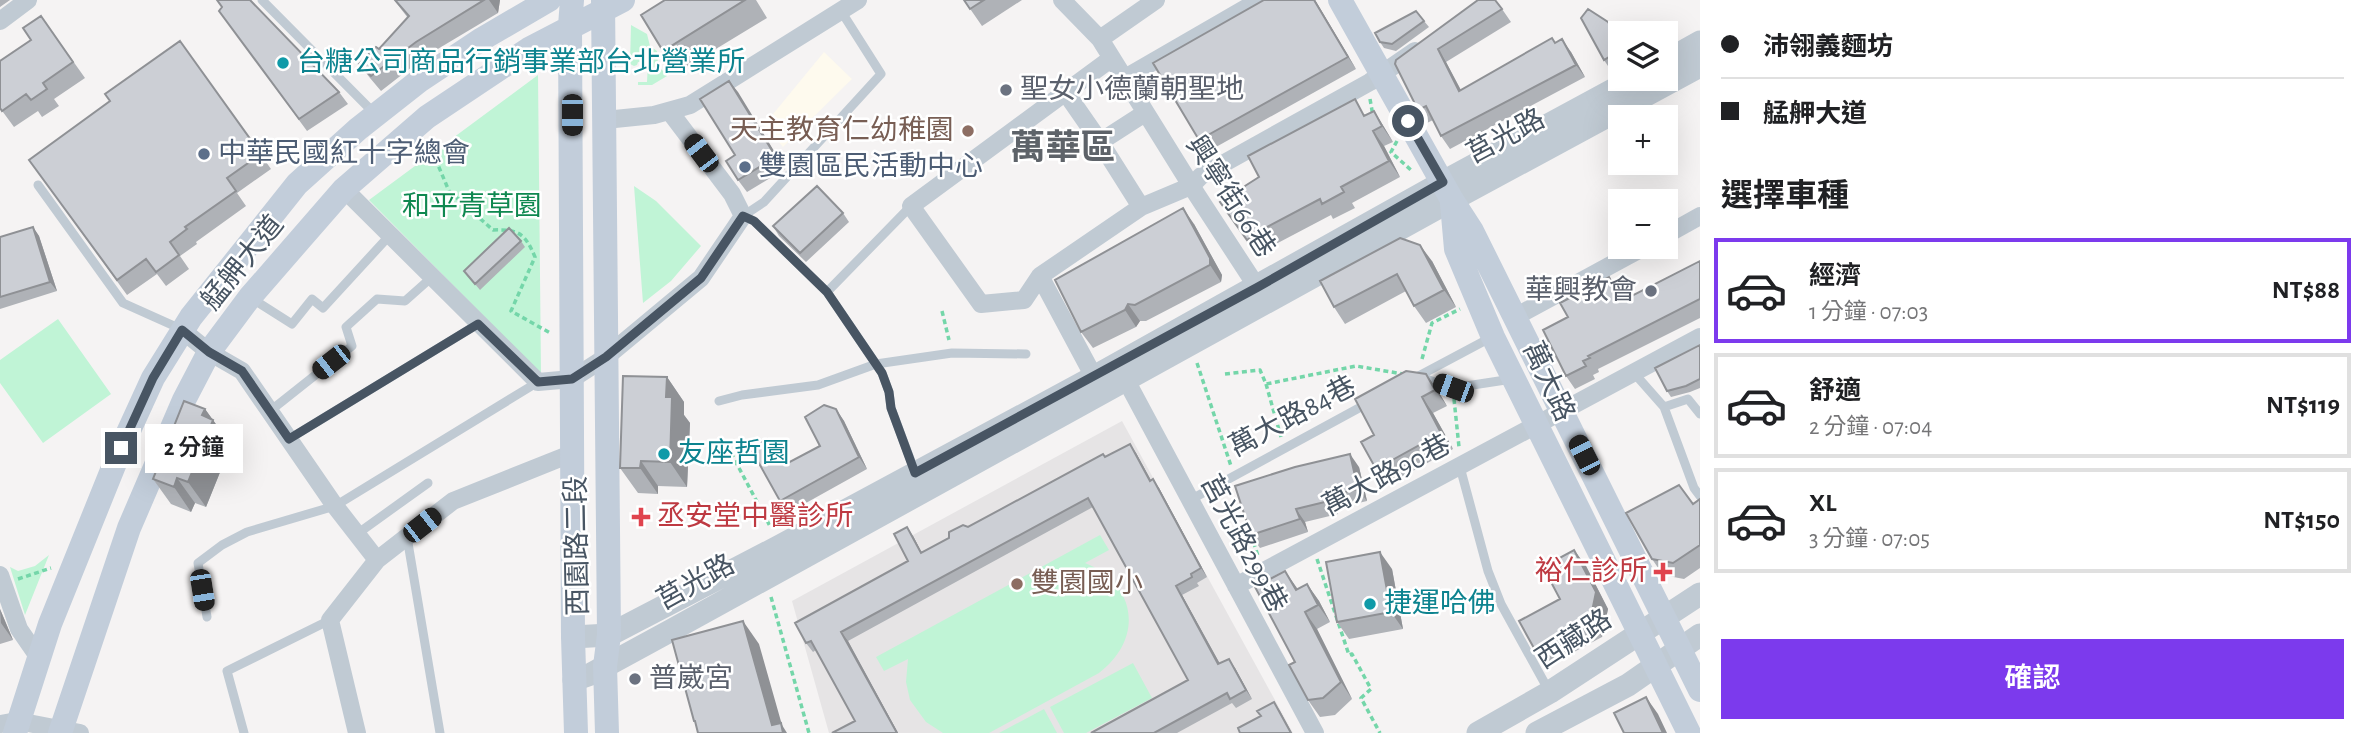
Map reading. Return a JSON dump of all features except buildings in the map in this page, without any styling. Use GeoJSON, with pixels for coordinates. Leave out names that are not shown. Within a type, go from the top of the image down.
{"type":"FeatureCollection","features":[{"type":"Feature","properties":{"kind":"main road","name":"萬大路"},"geometry":{"type":"LineString","coordinates":[[1340,0],[1472,231],[1561,410],[1626,524],[1664,616],[1690,642],[1700,690]]}},
{"type":"Feature","properties":{"kind":"main road","name":"艋舺大道"},"geometry":{"type":"LineString","coordinates":[[11,726],[121,448],[153,378],[182,330],[297,184],[419,81],[482,38],[550,8],[610,3]]}},
{"type":"Feature","properties":{"kind":"main road","name":"西園路二段"},"geometry":{"type":"LineString","coordinates":[[607,733],[605,666],[609,635],[605,120],[610,3]]}},
{"type":"Feature","properties":{"kind":"main road","name":"艋舺大道"},"geometry":{"type":"LineString","coordinates":[[67,731],[129,528],[184,400],[209,352],[250,297],[344,189],[427,117],[529,49],[550,8]]}},
{"type":"Feature","properties":{"kind":"main road","name":"西園路二段"},"geometry":{"type":"LineString","coordinates":[[550,8],[571,345],[576,733]]}},
{"type":"Feature","properties":{"kind":"main road","name":"萬大路"},"geometry":{"type":"LineString","coordinates":[[1447,191],[1456,249],[1493,337],[1689,733]]}},
{"type":"Feature","properties":{"kind":"street"},"geometry":{"type":"LineString","coordinates":[[0,20],[29,0]]}},
{"type":"Feature","properties":{"kind":"street"},"geometry":{"type":"LineString","coordinates":[[605,120],[670,112],[690,105],[859,0]]}},
{"type":"Feature","properties":{"kind":"street","name":"興寧街66巷"},"geometry":{"type":"LineString","coordinates":[[1062,0],[1100,39],[1191,186],[1258,287]]}},
{"type":"Feature","properties":{"kind":"street"},"geometry":{"type":"LineString","coordinates":[[1100,39],[1156,0]]}},
{"type":"Feature","properties":{"kind":"street"},"geometry":{"type":"LineString","coordinates":[[1125,78],[1260,0]]}},
{"type":"Feature","properties":{"kind":"street"},"geometry":{"type":"LineString","coordinates":[[1112,58],[911,206],[981,304],[1024,300],[1040,276],[1140,207],[1191,186],[1201,176],[1381,75],[1433,38]]}},
{"type":"Feature","properties":{"kind":"street"},"geometry":{"type":"LineString","coordinates":[[1678,54],[1700,42]]}},
{"type":"Feature","properties":{"kind":"street","name":"莒光路"},"geometry":{"type":"LineString","coordinates":[[609,635],[780,546],[1258,287],[1700,66]]}},
{"type":"Feature","properties":{"kind":"street","name":"莒光路"},"geometry":{"type":"LineString","coordinates":[[574,680],[672,638],[766,579],[1191,344],[1613,91]]}},
{"type":"Feature","properties":{"kind":"street"},"geometry":{"type":"LineString","coordinates":[[1066,93],[1140,207]]}},
{"type":"Feature","properties":{"kind":"street"},"geometry":{"type":"LineString","coordinates":[[344,189],[538,382],[572,379],[606,357],[701,278],[743,216],[732,194],[670,112]]}},
{"type":"Feature","properties":{"kind":"street"},"geometry":{"type":"LineString","coordinates":[[1100,142],[1145,113]]}},
{"type":"Feature","properties":{"kind":"street"},"geometry":{"type":"LineString","coordinates":[[1678,228],[1700,216]]}},
{"type":"Feature","properties":{"kind":"street"},"geometry":{"type":"LineString","coordinates":[[1515,317],[1622,259]]}},
{"type":"Feature","properties":{"kind":"street"},"geometry":{"type":"LineString","coordinates":[[1040,276],[1094,377]]}},
{"type":"Feature","properties":{"kind":"street"},"geometry":{"type":"LineString","coordinates":[[182,330],[209,352],[242,371],[335,506],[377,560]]}},
{"type":"Feature","properties":{"kind":"street","name":"萬大路90巷"},"geometry":{"type":"LineString","coordinates":[[1236,586],[1700,337]]}},
{"type":"Feature","properties":{"kind":"street","name":"莒光路299巷"},"geometry":{"type":"LineString","coordinates":[[1126,380],[1315,733]]}},
{"type":"Feature","properties":{"kind":"street"},"geometry":{"type":"LineString","coordinates":[[357,733],[330,620],[377,560],[453,501],[573,453]]}},
{"type":"Feature","properties":{"kind":"street"},"geometry":{"type":"LineString","coordinates":[[1,581],[19,629],[39,658]]}},
{"type":"Feature","properties":{"kind":"street","name":"西藏路"},"geometry":{"type":"LineString","coordinates":[[1478,733],[1550,692],[1700,594]]}},
{"type":"Feature","properties":{"kind":"street"},"geometry":{"type":"LineString","coordinates":[[573,637],[609,635]]}},
{"type":"Feature","properties":{"kind":"street"},"geometry":{"type":"LineString","coordinates":[[1537,733],[1628,685],[1690,642]]}},
{"type":"Feature","properties":{"kind":"street"},"geometry":{"type":"LineString","coordinates":[[11,726],[67,731]]}},
{"type":"Feature","properties":{"kind":"lane"},"geometry":{"type":"LineString","coordinates":[[262,0],[376,115]]}},
{"type":"Feature","properties":{"kind":"lane"},"geometry":{"type":"LineString","coordinates":[[743,216],[764,202],[881,74],[841,11]]}},
{"type":"Feature","properties":{"kind":"lane"},"geometry":{"type":"LineString","coordinates":[[38,185],[123,303],[182,330]]}},
{"type":"Feature","properties":{"kind":"lane"},"geometry":{"type":"LineString","coordinates":[[827,292],[911,206]]}},
{"type":"Feature","properties":{"kind":"lane"},"geometry":{"type":"LineString","coordinates":[[743,216],[754,221],[827,292],[876,363],[889,392],[891,408],[915,473]]}},
{"type":"Feature","properties":{"kind":"lane"},"geometry":{"type":"LineString","coordinates":[[250,297],[292,324],[312,299],[323,308],[390,235]]}},
{"type":"Feature","properties":{"kind":"lane"},"geometry":{"type":"LineString","coordinates":[[270,411],[352,346],[346,327],[377,299],[405,302],[432,277]]}},
{"type":"Feature","properties":{"kind":"lane"},"geometry":{"type":"LineString","coordinates":[[289,439],[478,324]]}},
{"type":"Feature","properties":{"kind":"lane"},"geometry":{"type":"LineString","coordinates":[[1406,383],[1493,337]]}},
{"type":"Feature","properties":{"kind":"lane"},"geometry":{"type":"LineString","coordinates":[[719,401],[742,395],[818,385],[876,363],[952,353],[1026,355]]}},
{"type":"Feature","properties":{"kind":"lane"},"geometry":{"type":"LineString","coordinates":[[1634,372],[1664,407],[1697,492],[1682,495]]}},
{"type":"Feature","properties":{"kind":"lane"},"geometry":{"type":"LineString","coordinates":[[1418,376],[1453,388],[1514,378]]}},
{"type":"Feature","properties":{"kind":"lane"},"geometry":{"type":"LineString","coordinates":[[207,617],[198,563],[222,545],[247,532],[335,506],[538,382]]}},
{"type":"Feature","properties":{"kind":"lane","name":"萬大路84巷"},"geometry":{"type":"LineString","coordinates":[[1190,500],[1381,396]]}},
{"type":"Feature","properties":{"kind":"lane"},"geometry":{"type":"LineString","coordinates":[[1664,407],[1688,398],[1700,414]]}},
{"type":"Feature","properties":{"kind":"lane"},"geometry":{"type":"LineString","coordinates":[[1460,467],[1488,571],[1501,604],[1550,692]]}},
{"type":"Feature","properties":{"kind":"lane"},"geometry":{"type":"LineString","coordinates":[[357,534],[428,482]]}},
{"type":"Feature","properties":{"kind":"lane"},"geometry":{"type":"LineString","coordinates":[[407,537],[440,733]]}},
{"type":"Feature","properties":{"kind":"lane"},"geometry":{"type":"LineString","coordinates":[[244,733],[226,671],[330,620]]}},
{"type":"Feature","properties":{"kind":"path"},"geometry":{"type":"LineString","coordinates":[[1370,99],[1373,118],[1378,124]]}},
{"type":"Feature","properties":{"kind":"path"},"geometry":{"type":"LineString","coordinates":[[412,131],[438,165],[449,191],[493,230],[511,229],[528,241],[535,257],[511,311],[571,345]]}},
{"type":"Feature","properties":{"kind":"path"},"geometry":{"type":"LineString","coordinates":[[1393,132],[1398,142],[1391,152],[1416,174]]}},
{"type":"Feature","properties":{"kind":"path"},"geometry":{"type":"LineString","coordinates":[[1266,384],[1356,366],[1418,376],[1433,323],[1477,300]]}},
{"type":"Feature","properties":{"kind":"path"},"geometry":{"type":"LineString","coordinates":[[942,311],[952,353]]}},
{"type":"Feature","properties":{"kind":"path"},"geometry":{"type":"LineString","coordinates":[[1191,344],[1234,475]]}},
{"type":"Feature","properties":{"kind":"path"},"geometry":{"type":"LineString","coordinates":[[1225,374],[1260,370],[1284,449]]}},
{"type":"Feature","properties":{"kind":"path"},"geometry":{"type":"LineString","coordinates":[[1453,388],[1460,467]]}},
{"type":"Feature","properties":{"kind":"path"},"geometry":{"type":"LineString","coordinates":[[732,453],[780,546]]}},
{"type":"Feature","properties":{"kind":"path"},"geometry":{"type":"LineString","coordinates":[[1248,524],[1263,572]]}},
{"type":"Feature","properties":{"kind":"path"},"geometry":{"type":"LineString","coordinates":[[1313,545],[1349,655],[1352,654],[1371,689],[1361,698],[1380,733]]}},
{"type":"Feature","properties":{"kind":"path"},"geometry":{"type":"LineString","coordinates":[[1,581],[57,566]]}},
{"type":"Feature","properties":{"kind":"path"},"geometry":{"type":"LineString","coordinates":[[766,579],[809,733]]}},
{"type":"Feature","properties":{"kind":"shaded area"},"geometry":{"type":"Polygon","coordinates":[[[824,52],[852,79],[783,147],[764,125],[824,52]]]}},
{"type":"Feature","properties":{"kind":"shaded area","name":"雙園國小"},"geometry":{"type":"Polygon","coordinates":[[[1122,421],[1293,733],[829,733],[792,601],[1122,421]]]}},
{"type":"Feature","properties":{"kind":"green space"},"geometry":{"type":"Polygon","coordinates":[[[631,25],[647,34],[650,46],[657,51],[658,65],[667,76],[652,85],[638,85],[638,82],[647,82],[648,63],[638,62],[634,66],[630,64],[631,25]]]}},
{"type":"Feature","properties":{"kind":"green space","name":"和平青草園"},"geometry":{"type":"Polygon","coordinates":[[[538,75],[541,374],[369,200],[538,75]]]}},
{"type":"Feature","properties":{"kind":"green space"},"geometry":{"type":"Polygon","coordinates":[[[634,186],[656,201],[701,246],[671,281],[643,303],[634,186]]]}},
{"type":"Feature","properties":{"kind":"green space"},"geometry":{"type":"Polygon","coordinates":[[[58,319],[111,394],[43,443],[0,383],[0,360],[58,319]]]}},
{"type":"Feature","properties":{"kind":"green space"},"geometry":{"type":"Polygon","coordinates":[[[1100,535],[1109,550],[1085,563],[1102,572],[1115,584],[1124,598],[1128,613],[1128,629],[1123,644],[1113,659],[1099,673],[989,733],[943,733],[926,722],[910,700],[906,682],[908,659],[884,671],[876,657],[1100,535]]]}},
{"type":"Feature","properties":{"kind":"green space"},"geometry":{"type":"Polygon","coordinates":[[[49,555],[25,615],[10,567],[18,571],[35,566],[49,555]]]}},
{"type":"Feature","properties":{"kind":"green space"},"geometry":{"type":"Polygon","coordinates":[[[1133,663],[1152,698],[1086,733],[1064,733],[1050,707],[1133,663]]]}},
{"type":"Feature","properties":{"kind":"green space"},"geometry":{"type":"Polygon","coordinates":[[[1044,709],[1057,733],[999,733],[1044,709]]]}},
{"type":"Feature","properties":{"kind":"place","name":"台糖公司商品行銷事業部台北營業所"},"geometry":{"type":"Point","coordinates":[283,63]}},
{"type":"Feature","properties":{"kind":"place","name":"聖女小德蘭朝聖地"},"geometry":{"type":"Point","coordinates":[1006,90]}},
{"type":"Feature","properties":{"kind":"place","name":"天主教育仁幼稚園"},"geometry":{"type":"Point","coordinates":[968,131]}},
{"type":"Feature","properties":{"kind":"place","name":"中華民國紅十字總會"},"geometry":{"type":"Point","coordinates":[204,154]}},
{"type":"Feature","properties":{"kind":"place","name":"雙園區民活動中心"},"geometry":{"type":"Point","coordinates":[745,167]}},
{"type":"Feature","properties":{"kind":"place","name":"華興教會"},"geometry":{"type":"Point","coordinates":[1651,291]}},
{"type":"Feature","properties":{"kind":"place","name":"友座哲園"},"geometry":{"type":"Point","coordinates":[664,454]}},
{"type":"Feature","properties":{"kind":"place","name":"丞安堂中醫診所"},"geometry":{"type":"Point","coordinates":[641,517]}},
{"type":"Feature","properties":{"kind":"place","name":"裕仁診所"},"geometry":{"type":"Point","coordinates":[1663,572]}},
{"type":"Feature","properties":{"kind":"place","name":"雙園國小"},"geometry":{"type":"Point","coordinates":[1017,584]}},
{"type":"Feature","properties":{"kind":"place","name":"捷運哈佛"},"geometry":{"type":"Point","coordinates":[1370,604]}},
{"type":"Feature","properties":{"kind":"place","name":"普崴宮"},"geometry":{"type":"Point","coordinates":[635,679]}},
{"type":"Feature","properties":{"kind":"district","name":"萬華區"},"geometry":{"type":"Point","coordinates":[1063,148]}},
{"type":"Feature","properties":{"kind":"route"},"geometry":{"type":"LineString","coordinates":[[121,448],[153,378],[182,330],[209,352],[242,371],[289,439],[478,324],[538,382],[572,379],[606,357],[701,278],[743,216],[754,221],[827,292],[882,373],[891,408],[915,473],[1258,287],[1443,182],[1408,121]]}}]}
